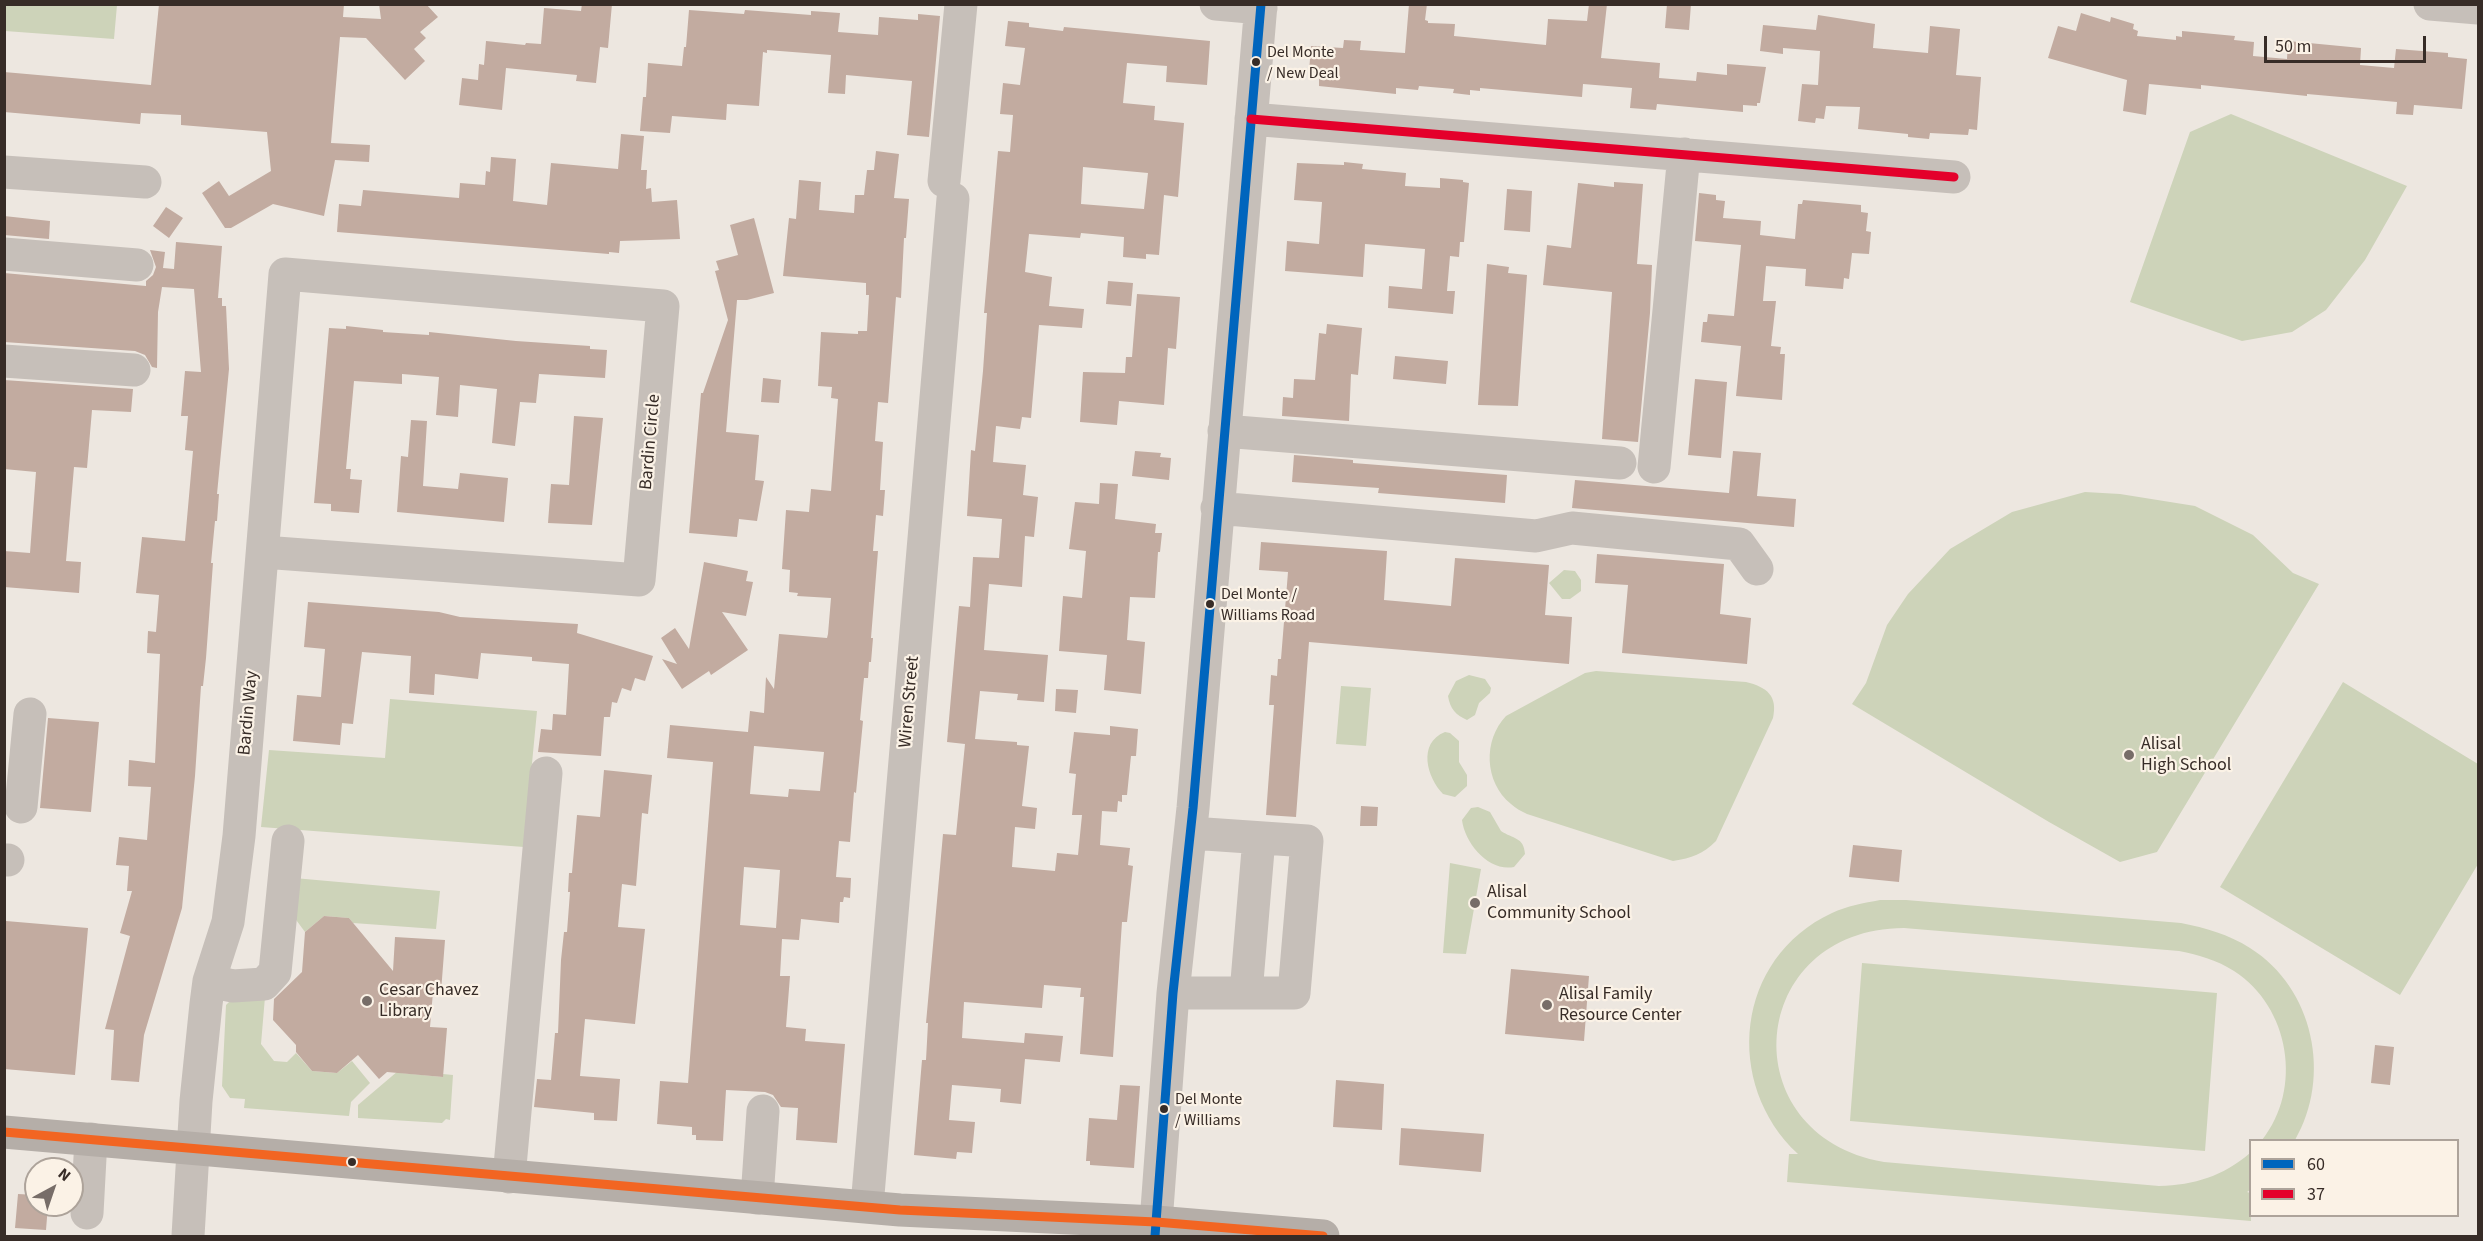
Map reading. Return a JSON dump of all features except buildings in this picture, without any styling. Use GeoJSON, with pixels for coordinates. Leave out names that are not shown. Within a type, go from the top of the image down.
{"type":"FeatureCollection","features":[{"type":"Feature","properties":{"kind":"main road"},"geometry":{"type":"LineString","coordinates":[[4,1132],[757,1198],[1155,1229],[1323,1236]]}},
{"type":"Feature","properties":{"kind":"street","name":"Wiren Street"},"geometry":{"type":"LineString","coordinates":[[867,1206],[949,190],[961,4]]}},
{"type":"Feature","properties":{"kind":"street"},"geometry":{"type":"LineString","coordinates":[[1155,1229],[1173,993],[1191,833],[1261,6],[1216,4]]}},
{"type":"Feature","properties":{"kind":"street"},"geometry":{"type":"LineString","coordinates":[[2430,4],[2478,8]]}},
{"type":"Feature","properties":{"kind":"street"},"geometry":{"type":"LineString","coordinates":[[1251,119],[1954,177]]}},
{"type":"Feature","properties":{"kind":"street"},"geometry":{"type":"LineString","coordinates":[[1654,467],[1684,154]]}},
{"type":"Feature","properties":{"kind":"street"},"geometry":{"type":"LineString","coordinates":[[4,172],[144,182]]}},
{"type":"Feature","properties":{"kind":"street"},"geometry":{"type":"LineString","coordinates":[[4,254],[137,265]]}},
{"type":"Feature","properties":{"kind":"street","name":"Bardin Circle"},"geometry":{"type":"LineString","coordinates":[[263,552],[639,580],[663,306],[285,273]]}},
{"type":"Feature","properties":{"kind":"street","name":"Bardin Way"},"geometry":{"type":"LineString","coordinates":[[188,1236],[196,1101],[209,981],[228,922],[239,836],[285,273]]}},
{"type":"Feature","properties":{"kind":"street"},"geometry":{"type":"LineString","coordinates":[[4,360],[134,370]]}},
{"type":"Feature","properties":{"kind":"street"},"geometry":{"type":"LineString","coordinates":[[1224,431],[1620,463]]}},
{"type":"Feature","properties":{"kind":"street"},"geometry":{"type":"LineString","coordinates":[[1217,508],[1536,536],[1572,528],[1739,544],[1757,569]]}},
{"type":"Feature","properties":{"kind":"street"},"geometry":{"type":"LineString","coordinates":[[21,726],[21,807]]}},
{"type":"Feature","properties":{"kind":"street"},"geometry":{"type":"LineString","coordinates":[[509,1176],[546,773]]}},
{"type":"Feature","properties":{"kind":"street"},"geometry":{"type":"LineString","coordinates":[[1173,993],[1294,993],[1307,841],[1191,833]]}},
{"type":"Feature","properties":{"kind":"street"},"geometry":{"type":"LineString","coordinates":[[1246,993],[1259,838]]}},
{"type":"Feature","properties":{"kind":"street"},"geometry":{"type":"LineString","coordinates":[[209,981],[233,986],[264,984],[274,972],[288,841]]}},
{"type":"Feature","properties":{"kind":"street"},"geometry":{"type":"LineString","coordinates":[[757,1198],[763,1111]]}},
{"type":"Feature","properties":{"kind":"street"},"geometry":{"type":"LineString","coordinates":[[87,1213],[91,1139]]}},
{"type":"Feature","properties":{"kind":"green space"},"geometry":{"type":"Polygon","coordinates":[[[4,5],[117,5],[114,39],[5,31],[4,5]]]}},
{"type":"Feature","properties":{"kind":"green space"},"geometry":{"type":"Polygon","coordinates":[[[2231,114],[2407,186],[2365,260],[2326,310],[2292,332],[2242,341],[2130,302],[2190,132],[2231,114]]]}},
{"type":"Feature","properties":{"kind":"green space"},"geometry":{"type":"Polygon","coordinates":[[[2085,492],[2120,494],[2195,506],[2253,535],[2293,573],[2319,584],[2157,852],[2120,862],[1852,704],[1866,683],[1887,625],[1908,594],[1950,549],[2012,512],[2085,492]]]}},
{"type":"Feature","properties":{"kind":"green space"},"geometry":{"type":"Polygon","coordinates":[[[1564,570],[1575,571],[1581,580],[1581,591],[1570,599],[1562,599],[1549,583],[1564,570]]]}},
{"type":"Feature","properties":{"kind":"green space"},"geometry":{"type":"Polygon","coordinates":[[[1596,671],[1746,682],[1765,690],[1772,698],[1773,718],[1716,841],[1702,852],[1692,857],[1673,861],[1527,814],[1516,808],[1502,795],[1491,773],[1490,749],[1493,737],[1506,716],[1585,673],[1596,671]]]}},
{"type":"Feature","properties":{"kind":"green space"},"geometry":{"type":"Polygon","coordinates":[[[1469,675],[1485,679],[1491,688],[1490,693],[1479,703],[1475,715],[1467,720],[1454,711],[1448,696],[1456,681],[1469,675]]]}},
{"type":"Feature","properties":{"kind":"green space"},"geometry":{"type":"Polygon","coordinates":[[[2343,682],[2478,764],[2478,864],[2400,995],[2220,887],[2343,682]]]}},
{"type":"Feature","properties":{"kind":"green space"},"geometry":{"type":"Polygon","coordinates":[[[1341,686],[1371,688],[1366,746],[1336,744],[1341,686]]]}},
{"type":"Feature","properties":{"kind":"green space"},"geometry":{"type":"Polygon","coordinates":[[[390,699],[537,711],[524,847],[261,827],[269,750],[385,758],[390,699]]]}},
{"type":"Feature","properties":{"kind":"green space"},"geometry":{"type":"Polygon","coordinates":[[[1445,732],[1450,733],[1459,741],[1459,762],[1467,775],[1467,786],[1455,797],[1443,794],[1429,770],[1428,752],[1431,744],[1436,737],[1445,732]]]}},
{"type":"Feature","properties":{"kind":"green space"},"geometry":{"type":"Polygon","coordinates":[[[1478,807],[1490,812],[1501,831],[1523,844],[1525,854],[1514,867],[1496,865],[1487,861],[1473,847],[1462,820],[1471,808],[1478,807]]]}},
{"type":"Feature","properties":{"kind":"green space"},"geometry":{"type":"Polygon","coordinates":[[[1450,863],[1481,869],[1466,954],[1443,953],[1450,863]]]}},
{"type":"Feature","properties":{"kind":"green space"},"geometry":{"type":"Polygon","coordinates":[[[294,878],[440,891],[436,929],[353,923],[349,918],[324,916],[305,932],[291,913],[294,878]]]}},
{"type":"Feature","properties":{"kind":"green space"},"geometry":{"type":"Polygon","coordinates":[[[1880,900],[1906,900],[2181,923],[2225,935],[2250,948],[2272,965],[2289,986],[2302,1010],[2310,1035],[2314,1062],[2313,1089],[2306,1115],[2295,1139],[2263,1139],[2275,1120],[2283,1097],[2286,1074],[2284,1050],[2278,1027],[2268,1005],[2253,987],[2228,967],[2201,956],[2179,951],[1904,928],[1851,937],[1813,961],[1788,995],[1777,1035],[1781,1076],[1800,1114],[1834,1144],[1884,1162],[2159,1186],[2185,1184],[2208,1178],[2229,1168],[2249,1154],[2249,1191],[2247,1192],[2249,1193],[2251,1221],[1787,1182],[1789,1154],[1798,1154],[1774,1125],[1758,1093],[1750,1059],[1750,1024],[1759,991],[1775,960],[1800,933],[1832,913],[1880,900]]]}},
{"type":"Feature","properties":{"kind":"green space"},"geometry":{"type":"Polygon","coordinates":[[[1862,963],[2217,993],[2205,1151],[1850,1121],[1862,963]]]}},
{"type":"Feature","properties":{"kind":"green space"},"geometry":{"type":"Polygon","coordinates":[[[265,997],[261,1044],[274,1061],[287,1062],[296,1053],[312,1071],[337,1073],[352,1061],[370,1083],[351,1102],[349,1116],[244,1108],[245,1099],[230,1098],[222,1086],[226,1005],[231,1000],[265,997]]]}},
{"type":"Feature","properties":{"kind":"green space"},"geometry":{"type":"Polygon","coordinates":[[[398,1071],[443,1077],[443,1074],[453,1075],[450,1120],[446,1119],[442,1123],[358,1118],[358,1105],[398,1071]]]}},
{"type":"Feature","properties":{"kind":"transit line","name":"60"},"geometry":{"type":"LineString","coordinates":[[1155,1236],[1173,993],[1193,808],[1261,4]]}},
{"type":"Feature","properties":{"kind":"transit line","name":"37"},"geometry":{"type":"LineString","coordinates":[[1251,119],[1954,177]]}},
{"type":"Feature","properties":{"kind":"transit line"},"geometry":{"type":"LineString","coordinates":[[4,1132],[900,1210],[1156,1222],[1323,1236]]}},
{"type":"Feature","properties":{"kind":"place","name":"Del Monte / New Deal"},"geometry":{"type":"Point","coordinates":[1256,62]}},
{"type":"Feature","properties":{"kind":"place","name":"Del Monte / Williams Road"},"geometry":{"type":"Point","coordinates":[1210,604]}},
{"type":"Feature","properties":{"kind":"place","name":"Alisal High School"},"geometry":{"type":"Point","coordinates":[2129,755]}},
{"type":"Feature","properties":{"kind":"place","name":"Alisal Community School"},"geometry":{"type":"Point","coordinates":[1475,903]}},
{"type":"Feature","properties":{"kind":"place","name":"Cesar Chavez Library"},"geometry":{"type":"Point","coordinates":[367,1001]}},
{"type":"Feature","properties":{"kind":"place","name":"Alisal Family Resource Center"},"geometry":{"type":"Point","coordinates":[1547,1005]}},
{"type":"Feature","properties":{"kind":"place","name":"Del Monte / Williams"},"geometry":{"type":"Point","coordinates":[1164,1109]}}]}
